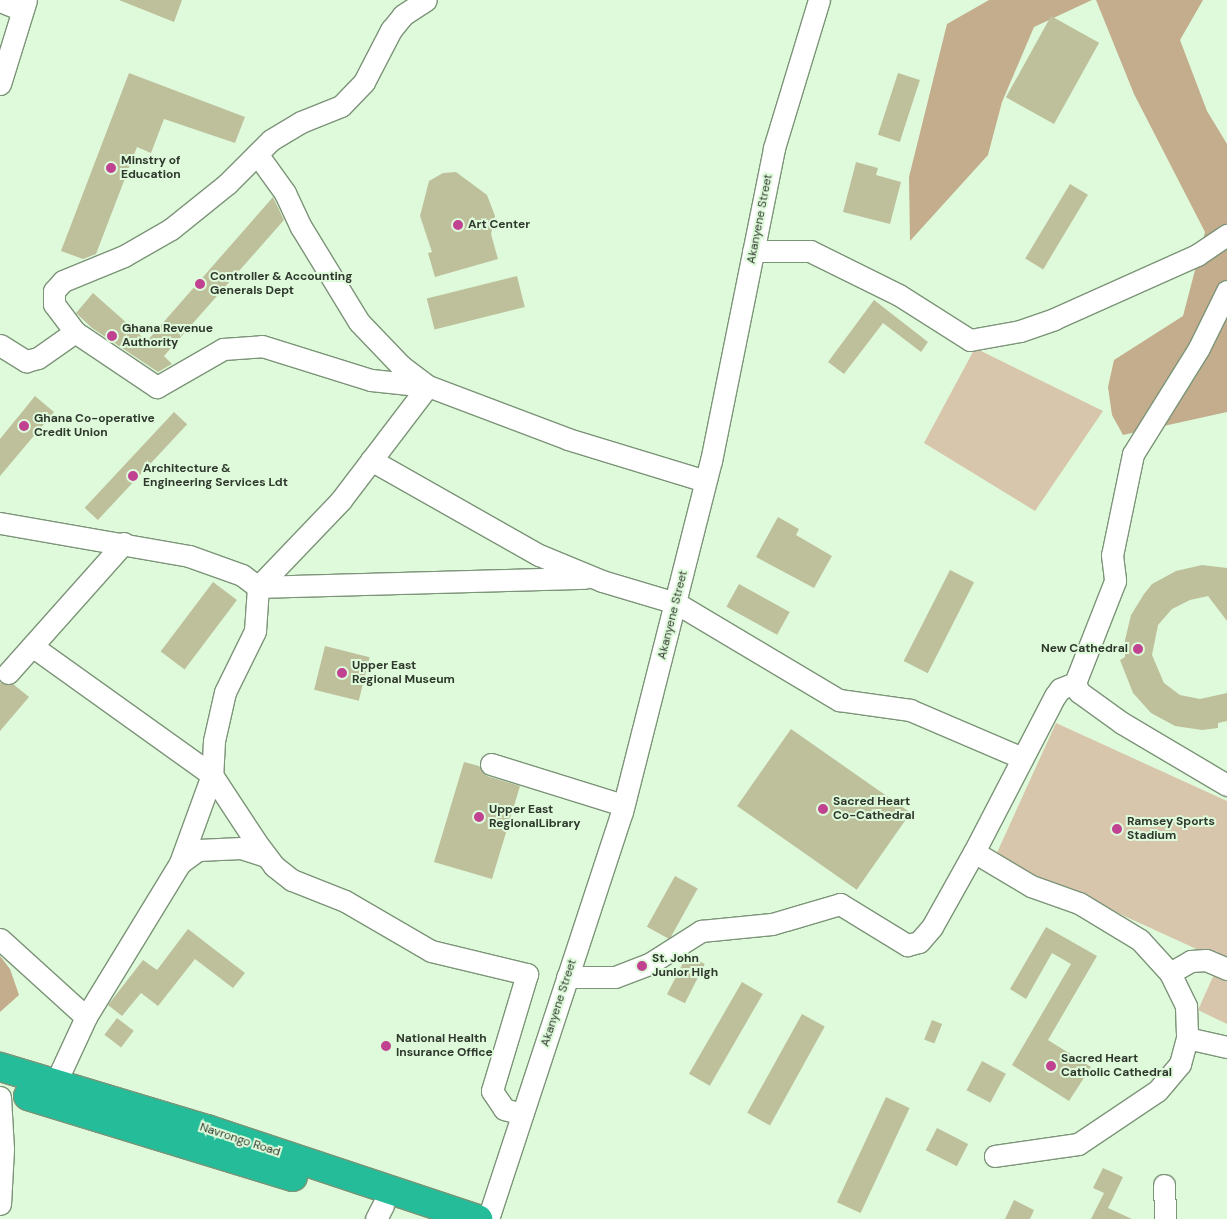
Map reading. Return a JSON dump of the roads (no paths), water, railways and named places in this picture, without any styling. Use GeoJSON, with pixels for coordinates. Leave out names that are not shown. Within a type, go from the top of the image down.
{"type":"FeatureCollection","features":[{"type":"Feature","properties":{"kind":"highway","name":"Navrongo Road"},"geometry":{"type":"LineString","coordinates":[[0,1067],[207,1129],[478,1219]]}},
{"type":"Feature","properties":{"kind":"highway","name":"Navrongo Road"},"geometry":{"type":"LineString","coordinates":[[0,1087],[380,1212],[426,1219]]}},
{"type":"Feature","properties":{"kind":"street"},"geometry":{"type":"LineString","coordinates":[[426,0],[403,14],[391,30],[376,63],[352,97],[341,106],[285,130],[257,154],[227,184],[171,229],[124,256],[63,281],[54,291],[54,304],[75,332],[157,387],[223,349],[262,346],[371,380],[428,386],[568,439],[706,481]]}},
{"type":"Feature","properties":{"kind":"street","name":"Akanyene Street"},"geometry":{"type":"LineString","coordinates":[[488,1219],[623,805],[706,481],[774,148],[819,0]]}},
{"type":"Feature","properties":{"kind":"street"},"geometry":{"type":"LineString","coordinates":[[0,1],[24,5],[0,84]]}},
{"type":"Feature","properties":{"kind":"street"},"geometry":{"type":"LineString","coordinates":[[257,154],[285,193],[301,227],[359,322],[401,366],[428,386]]}},
{"type":"Feature","properties":{"kind":"street"},"geometry":{"type":"LineString","coordinates":[[753,251],[810,251],[899,295],[970,340],[1020,331],[1054,318],[1197,255],[1227,235]]}},
{"type":"Feature","properties":{"kind":"street"},"geometry":{"type":"LineString","coordinates":[[1227,291],[1199,348],[1134,454],[1112,555],[1115,581],[1075,683],[1079,692],[1122,724],[1227,785]]}},
{"type":"Feature","properties":{"kind":"street"},"geometry":{"type":"LineString","coordinates":[[0,345],[26,362],[38,358],[75,332]]}},
{"type":"Feature","properties":{"kind":"street"},"geometry":{"type":"LineString","coordinates":[[55,1084],[86,1018],[180,863],[212,775],[214,741],[225,692],[255,631],[258,587],[341,500],[428,386]]}},
{"type":"Feature","properties":{"kind":"street"},"geometry":{"type":"LineString","coordinates":[[370,460],[539,555],[593,578],[676,603],[839,700],[910,710],[1022,758]]}},
{"type":"Feature","properties":{"kind":"street"},"geometry":{"type":"LineString","coordinates":[[0,523],[124,543],[223,567],[258,587],[593,578]]}},
{"type":"Feature","properties":{"kind":"street"},"geometry":{"type":"LineString","coordinates":[[8,672],[124,543]]}},
{"type":"Feature","properties":{"kind":"street"},"geometry":{"type":"LineString","coordinates":[[32,646],[212,775],[266,856],[292,880],[345,901],[432,951],[528,974],[492,1091],[504,1109],[522,1114]]}},
{"type":"Feature","properties":{"kind":"street"},"geometry":{"type":"LineString","coordinates":[[567,977],[615,977],[649,964],[700,931],[772,924],[840,904],[907,945],[919,942],[932,927],[974,852],[1055,696],[1060,689],[1075,683]]}},
{"type":"Feature","properties":{"kind":"street"},"geometry":{"type":"LineString","coordinates":[[491,764],[623,805]]}},
{"type":"Feature","properties":{"kind":"street"},"geometry":{"type":"LineString","coordinates":[[180,863],[198,850],[241,848],[266,856]]}},
{"type":"Feature","properties":{"kind":"street"},"geometry":{"type":"LineString","coordinates":[[974,852],[1031,886],[1079,903],[1140,940],[1170,973],[1186,1006],[1187,1038],[1180,1064],[1157,1090],[1120,1118],[1078,1144],[995,1156]]}},
{"type":"Feature","properties":{"kind":"street"},"geometry":{"type":"LineString","coordinates":[[0,939],[86,1018]]}},
{"type":"Feature","properties":{"kind":"street"},"geometry":{"type":"LineString","coordinates":[[1170,973],[1191,961],[1206,960],[1227,969]]}},
{"type":"Feature","properties":{"kind":"street"},"geometry":{"type":"LineString","coordinates":[[1187,1038],[1225,1052]]}},
{"type":"Feature","properties":{"kind":"street"},"geometry":{"type":"LineString","coordinates":[[0,1097],[4,1150],[0,1204]]}},
{"type":"Feature","properties":{"kind":"street"},"geometry":{"type":"LineString","coordinates":[[1164,1185],[1165,1219]]}},
{"type":"Feature","properties":{"kind":"place","name":"Minstry of Education"},"geometry":{"type":"Point","coordinates":[111,168]}},
{"type":"Feature","properties":{"kind":"place","name":"Art Center"},"geometry":{"type":"Point","coordinates":[458,225]}},
{"type":"Feature","properties":{"kind":"place","name":"Controller & Accounting Generals Dept"},"geometry":{"type":"Point","coordinates":[200,284]}},
{"type":"Feature","properties":{"kind":"place","name":"Ghana Revenue Authority"},"geometry":{"type":"Point","coordinates":[112,336]}},
{"type":"Feature","properties":{"kind":"place","name":"Ghana Co-operative Credit Union"},"geometry":{"type":"Point","coordinates":[24,426]}},
{"type":"Feature","properties":{"kind":"place","name":"Architecture & Engineering Services Ldt"},"geometry":{"type":"Point","coordinates":[133,476]}},
{"type":"Feature","properties":{"kind":"place","name":"New Cathedral"},"geometry":{"type":"Point","coordinates":[1138,649]}},
{"type":"Feature","properties":{"kind":"place","name":"Upper East Regional Museum"},"geometry":{"type":"Point","coordinates":[342,673]}},
{"type":"Feature","properties":{"kind":"place","name":"Sacred Heart Co-Cathedral"},"geometry":{"type":"Point","coordinates":[823,809]}},
{"type":"Feature","properties":{"kind":"place","name":"Upper East RegionalLibrary"},"geometry":{"type":"Point","coordinates":[479,817]}},
{"type":"Feature","properties":{"kind":"place","name":"Ramsey Sports Stadium"},"geometry":{"type":"Point","coordinates":[1117,829]}},
{"type":"Feature","properties":{"kind":"place","name":"St. John Junior High"},"geometry":{"type":"Point","coordinates":[642,966]}},
{"type":"Feature","properties":{"kind":"place","name":"National Health Insurance Office"},"geometry":{"type":"Point","coordinates":[386,1046]}},
{"type":"Feature","properties":{"kind":"place","name":"Sacred Heart Catholic Cathedral"},"geometry":{"type":"Point","coordinates":[1051,1066]}}]}
